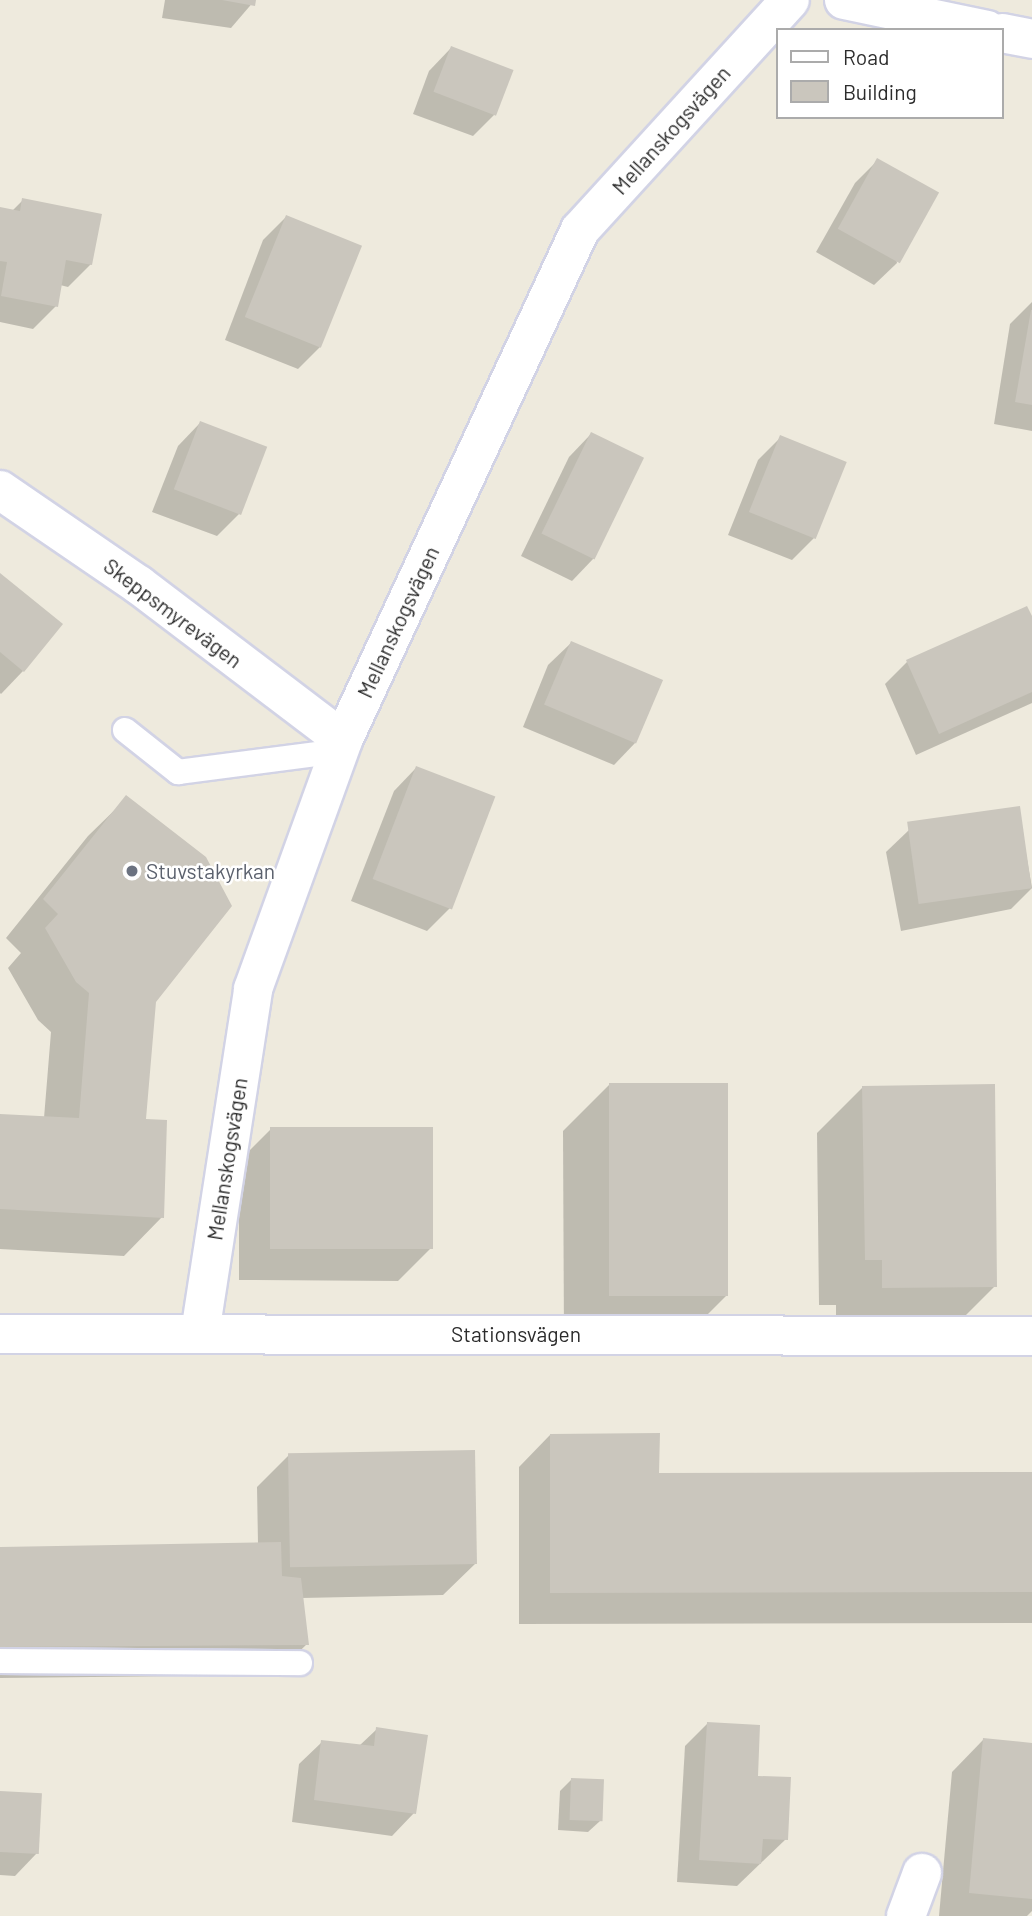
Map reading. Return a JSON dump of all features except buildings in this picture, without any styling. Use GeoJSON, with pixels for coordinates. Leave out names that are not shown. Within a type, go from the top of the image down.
{"type":"FeatureCollection","features":[{"type":"Feature","properties":{"kind":"street","name":"Mellanskogsvägen"},"geometry":{"type":"LineString","coordinates":[[200,1333],[253,989],[341,746],[580,230],[790,0]]}},
{"type":"Feature","properties":{"kind":"street"},"geometry":{"type":"LineString","coordinates":[[844,0],[977,28]]}},
{"type":"Feature","properties":{"kind":"street"},"geometry":{"type":"LineString","coordinates":[[1004,33],[1032,39]]}},
{"type":"Feature","properties":{"kind":"street","name":"Skeppsmyrevägen"},"geometry":{"type":"LineString","coordinates":[[0,490],[139,585],[341,746]]}},
{"type":"Feature","properties":{"kind":"street","name":"Stationsvägen"},"geometry":{"type":"LineString","coordinates":[[0,1334],[1032,1336]]}},
{"type":"Feature","properties":{"kind":"street"},"geometry":{"type":"LineString","coordinates":[[906,1916],[922,1873]]}},
{"type":"Feature","properties":{"kind":"lane"},"geometry":{"type":"LineString","coordinates":[[125,730],[178,772],[341,746]]}},
{"type":"Feature","properties":{"kind":"lane"},"geometry":{"type":"LineString","coordinates":[[0,1661],[300,1662]]}},
{"type":"Feature","properties":{"kind":"place","name":"Stuvstakyrkan"},"geometry":{"type":"Point","coordinates":[132,871]}}]}
